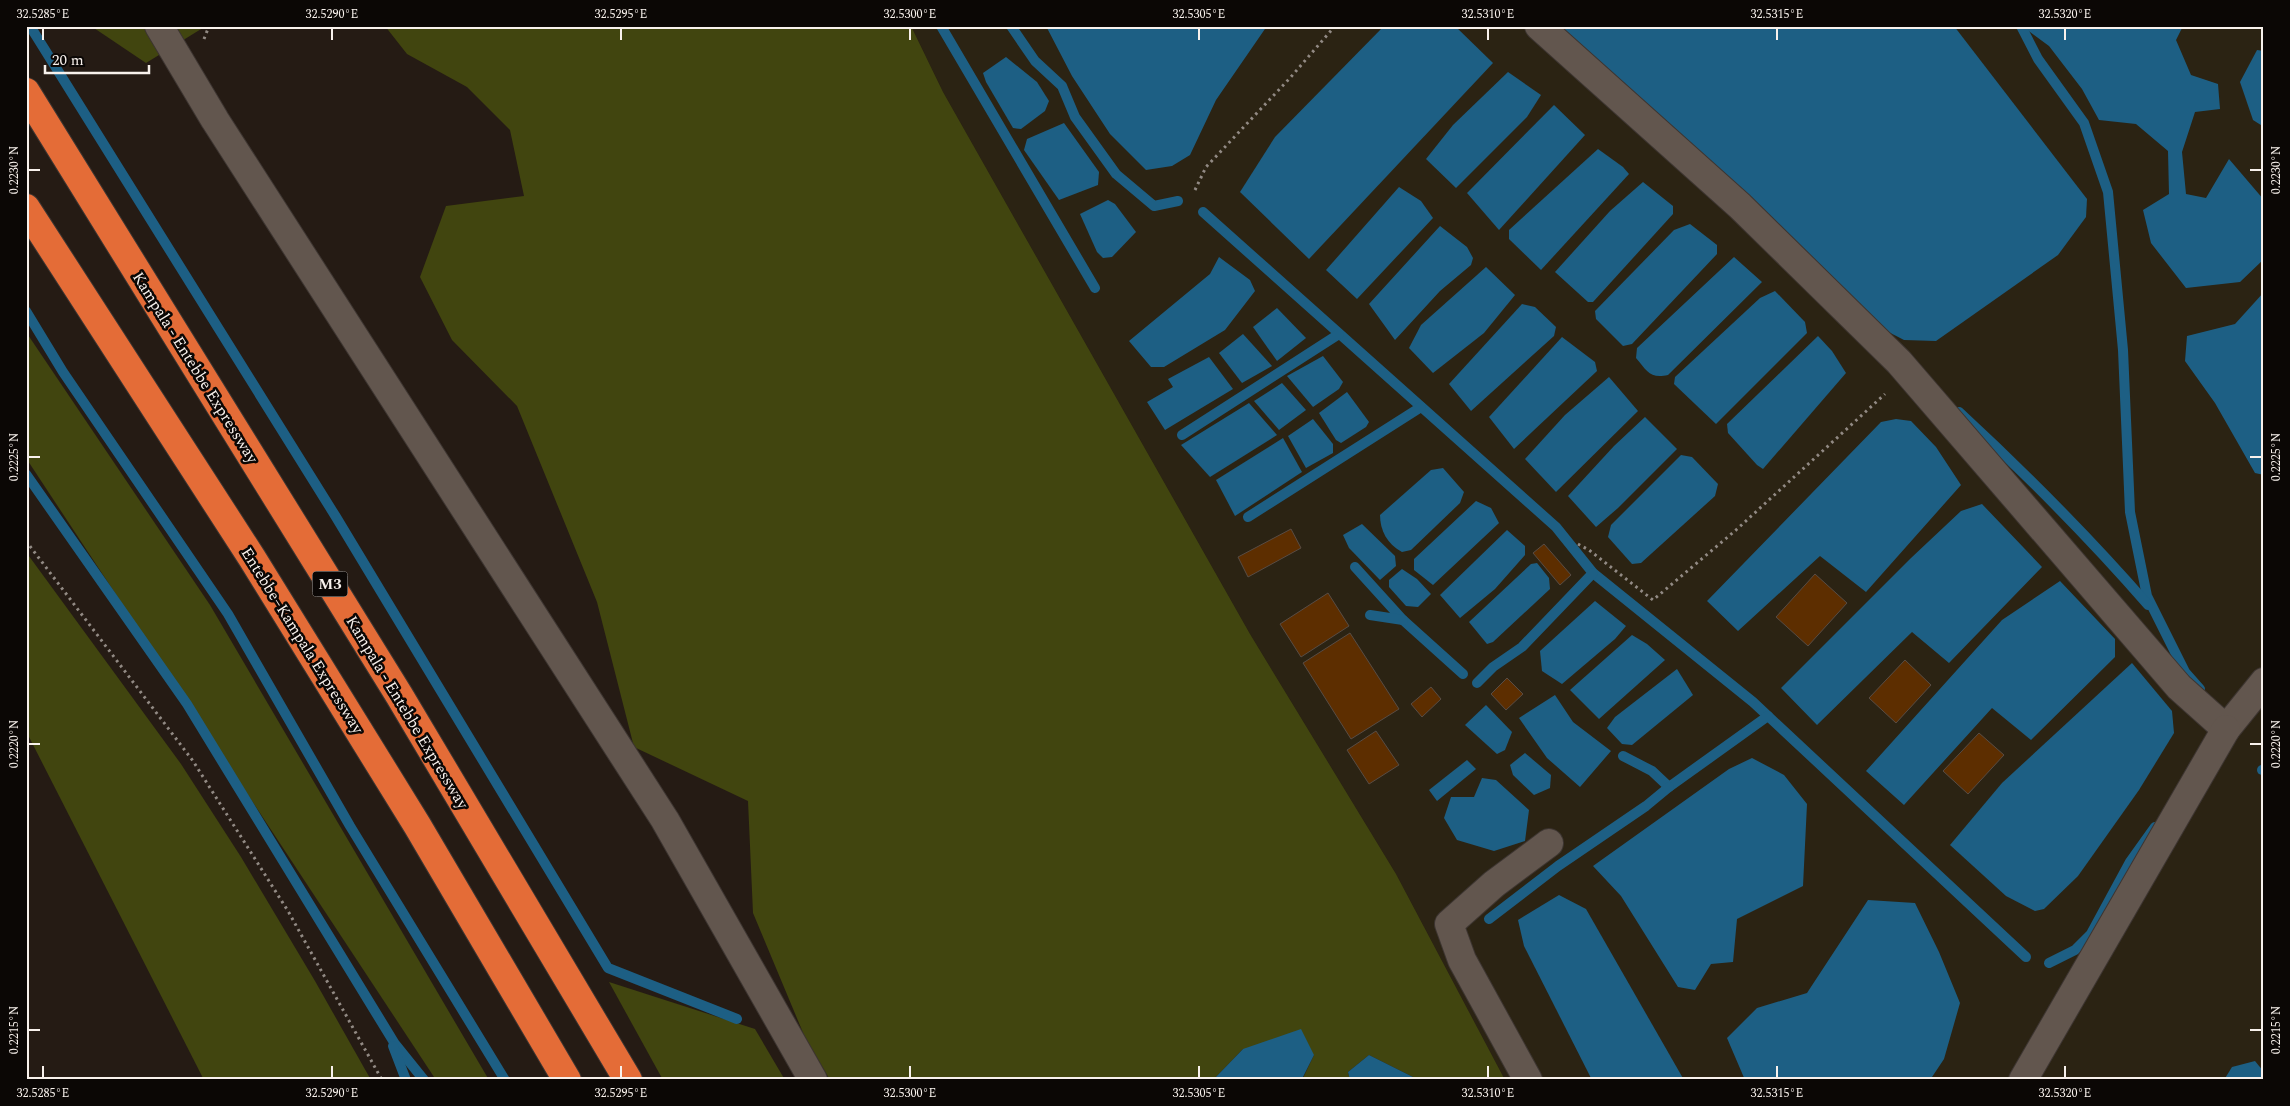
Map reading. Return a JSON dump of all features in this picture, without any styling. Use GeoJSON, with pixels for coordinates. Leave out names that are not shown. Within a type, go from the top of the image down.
{"type":"FeatureCollection","features":[{"type":"Feature","properties":{"kind":"highway","name":"Kampala - Entebbe Expressway"},"geometry":{"type":"LineString","coordinates":[[26,92],[399,695],[628,1080]]}},
{"type":"Feature","properties":{"kind":"highway","name":"Entebbe–Kampala Expressway"},"geometry":{"type":"LineString","coordinates":[[26,208],[252,558],[416,825],[567,1080]]}},
{"type":"Feature","properties":{"kind":"street"},"geometry":{"type":"LineString","coordinates":[[159,26],[221,128],[665,820],[813,1080]]}},
{"type":"Feature","properties":{"kind":"street"},"geometry":{"type":"LineString","coordinates":[[1539,26],[1740,206],[1908,372],[2179,687],[2226,729]]}},
{"type":"Feature","properties":{"kind":"street"},"geometry":{"type":"LineString","coordinates":[[2022,1080],[2045,1045],[2086,968],[2226,729],[2264,682]]}},
{"type":"Feature","properties":{"kind":"street"},"geometry":{"type":"LineString","coordinates":[[1528,1080],[1462,960],[1449,924],[1494,884],[1550,843]]}},
{"type":"Feature","properties":{"kind":"path"},"geometry":{"type":"LineString","coordinates":[[1195,190],[1206,167],[1290,78],[1335,26]]}},
{"type":"Feature","properties":{"kind":"path"},"geometry":{"type":"LineString","coordinates":[[1578,544],[1595,554],[1654,600],[1736,530],[1908,372]]}},
{"type":"Feature","properties":{"kind":"path"},"geometry":{"type":"LineString","coordinates":[[26,541],[193,761],[288,910],[382,1080]]}},
{"type":"Feature","properties":{"kind":"shaded area"},"geometry":{"type":"Polygon","coordinates":[[[911,26],[2264,26],[2264,1080],[1505,1080],[1396,874],[1250,634],[943,92],[911,26]]]}},
{"type":"Feature","properties":{"kind":"green space"},"geometry":{"type":"Polygon","coordinates":[[[91,26],[206,26],[146,63],[91,26]]]}},
{"type":"Feature","properties":{"kind":"green space"},"geometry":{"type":"Polygon","coordinates":[[[385,26],[911,26],[943,92],[1250,634],[1396,874],[1505,1080],[1419,1080],[1369,1055],[1348,1072],[1350,1080],[1305,1080],[1303,1078],[1314,1055],[1243,1049],[1213,1080],[830,1080],[804,1035],[753,913],[748,801],[634,747],[597,602],[517,406],[452,340],[420,277],[446,206],[524,196],[510,130],[467,87],[407,54],[385,26]]]}},
{"type":"Feature","properties":{"kind":"green space"},"geometry":{"type":"Polygon","coordinates":[[[26,332],[210,605],[489,1080],[436,1080],[26,458],[26,332]]]}},
{"type":"Feature","properties":{"kind":"green space"},"geometry":{"type":"Polygon","coordinates":[[[26,552],[181,764],[241,857],[371,1080],[204,1080],[26,731],[26,552]]]}},
{"type":"Feature","properties":{"kind":"green space"},"geometry":{"type":"Polygon","coordinates":[[[609,982],[755,1029],[785,1080],[663,1080],[609,982]]]}},
{"type":"Feature","properties":{"kind":"water"},"geometry":{"type":"Polygon","coordinates":[[[1046,26],[1267,26],[1216,100],[1190,155],[1172,166],[1146,170],[1110,134],[1072,76],[1046,26]]]}},
{"type":"Feature","properties":{"kind":"water"},"geometry":{"type":"Polygon","coordinates":[[[1384,26],[1455,26],[1493,63],[1309,259],[1240,192],[1275,137],[1384,26]]]}},
{"type":"Feature","properties":{"kind":"water"},"geometry":{"type":"Polygon","coordinates":[[[1555,26],[1954,26],[2087,199],[2086,217],[2058,255],[1936,341],[1904,340],[1869,322],[1555,26]]]}},
{"type":"Feature","properties":{"kind":"water"},"geometry":{"type":"Polygon","coordinates":[[[2022,26],[2183,26],[2176,40],[2191,75],[2218,84],[2220,109],[2195,112],[2182,152],[2186,194],[2206,198],[2229,159],[2264,200],[2264,259],[2240,282],[2186,288],[2151,243],[2143,210],[2169,194],[2168,151],[2136,124],[2099,120],[2082,89],[2049,46],[2022,26]]]}},
{"type":"Feature","properties":{"kind":"water"},"geometry":{"type":"Polygon","coordinates":[[[2257,50],[2264,51],[2264,127],[2253,120],[2240,82],[2257,50]]]}},
{"type":"Feature","properties":{"kind":"water"},"geometry":{"type":"Polygon","coordinates":[[[1006,57],[1037,82],[1049,101],[1045,111],[1021,129],[1013,128],[986,82],[983,73],[1006,57]]]}},
{"type":"Feature","properties":{"kind":"water"},"geometry":{"type":"Polygon","coordinates":[[[1508,72],[1541,95],[1527,117],[1456,188],[1426,159],[1453,125],[1508,72]]]}},
{"type":"Feature","properties":{"kind":"water"},"geometry":{"type":"Polygon","coordinates":[[[1554,105],[1585,135],[1499,230],[1467,193],[1554,105]]]}},
{"type":"Feature","properties":{"kind":"water"},"geometry":{"type":"Polygon","coordinates":[[[1064,123],[1099,172],[1098,185],[1059,200],[1024,150],[1027,139],[1064,123]]]}},
{"type":"Feature","properties":{"kind":"water"},"geometry":{"type":"Polygon","coordinates":[[[1598,149],[1623,167],[1629,174],[1541,270],[1509,239],[1509,230],[1598,149]]]}},
{"type":"Feature","properties":{"kind":"water"},"geometry":{"type":"Polygon","coordinates":[[[1643,182],[1673,206],[1673,214],[1593,302],[1588,302],[1555,272],[1610,211],[1643,182]]]}},
{"type":"Feature","properties":{"kind":"water"},"geometry":{"type":"Polygon","coordinates":[[[1399,187],[1421,201],[1433,218],[1357,299],[1326,270],[1399,187]]]}},
{"type":"Feature","properties":{"kind":"water"},"geometry":{"type":"Polygon","coordinates":[[[1108,200],[1115,204],[1136,232],[1112,257],[1103,258],[1097,252],[1080,214],[1108,200]]]}},
{"type":"Feature","properties":{"kind":"water"},"geometry":{"type":"Polygon","coordinates":[[[1690,224],[1717,245],[1717,254],[1632,344],[1623,346],[1596,319],[1595,311],[1674,230],[1690,224]]]}},
{"type":"Feature","properties":{"kind":"water"},"geometry":{"type":"Polygon","coordinates":[[[1440,226],[1467,247],[1473,258],[1471,265],[1440,291],[1395,340],[1369,304],[1440,226]]]}},
{"type":"Feature","properties":{"kind":"water"},"geometry":{"type":"Polygon","coordinates":[[[1219,257],[1250,280],[1255,291],[1225,330],[1164,367],[1151,367],[1129,341],[1210,274],[1219,257]]]}},
{"type":"Feature","properties":{"kind":"water"},"geometry":{"type":"Polygon","coordinates":[[[1734,257],[1762,282],[1668,375],[1657,376],[1649,373],[1636,358],[1637,348],[1734,257]]]}},
{"type":"Feature","properties":{"kind":"water"},"geometry":{"type":"Polygon","coordinates":[[[1486,267],[1515,295],[1484,333],[1433,373],[1409,348],[1421,325],[1486,267]]]}},
{"type":"Feature","properties":{"kind":"water"},"geometry":{"type":"Polygon","coordinates":[[[1775,291],[1805,322],[1807,333],[1716,424],[1674,384],[1675,377],[1760,298],[1775,291]]]}},
{"type":"Feature","properties":{"kind":"water"},"geometry":{"type":"Polygon","coordinates":[[[2264,292],[2264,475],[2255,473],[2215,403],[2185,361],[2187,336],[2235,324],[2264,292]]]}},
{"type":"Feature","properties":{"kind":"water"},"geometry":{"type":"Polygon","coordinates":[[[1522,304],[1535,307],[1556,327],[1554,336],[1471,411],[1449,384],[1522,304]]]}},
{"type":"Feature","properties":{"kind":"water"},"geometry":{"type":"Polygon","coordinates":[[[1277,308],[1306,338],[1277,361],[1253,327],[1277,308]]]}},
{"type":"Feature","properties":{"kind":"water"},"geometry":{"type":"Polygon","coordinates":[[[1243,334],[1272,366],[1242,383],[1219,353],[1243,334]]]}},
{"type":"Feature","properties":{"kind":"water"},"geometry":{"type":"Polygon","coordinates":[[[1818,336],[1832,351],[1846,373],[1763,469],[1757,465],[1728,433],[1727,424],[1818,336]]]}},
{"type":"Feature","properties":{"kind":"water"},"geometry":{"type":"Polygon","coordinates":[[[1562,337],[1595,362],[1597,371],[1514,449],[1489,417],[1562,337]]]}},
{"type":"Feature","properties":{"kind":"water"},"geometry":{"type":"Polygon","coordinates":[[[1323,356],[1343,382],[1339,389],[1313,407],[1287,376],[1323,356]]]}},
{"type":"Feature","properties":{"kind":"water"},"geometry":{"type":"Polygon","coordinates":[[[1209,357],[1233,389],[1165,430],[1147,402],[1173,387],[1168,379],[1209,357]]]}},
{"type":"Feature","properties":{"kind":"water"},"geometry":{"type":"Polygon","coordinates":[[[1609,377],[1638,411],[1556,492],[1525,459],[1565,415],[1609,377]]]}},
{"type":"Feature","properties":{"kind":"water"},"geometry":{"type":"Polygon","coordinates":[[[1282,383],[1306,410],[1279,430],[1254,401],[1282,383]]]}},
{"type":"Feature","properties":{"kind":"water"},"geometry":{"type":"Polygon","coordinates":[[[1347,392],[1369,422],[1366,427],[1341,443],[1336,440],[1319,413],[1347,392]]]}},
{"type":"Feature","properties":{"kind":"water"},"geometry":{"type":"Polygon","coordinates":[[[1249,403],[1277,435],[1210,477],[1181,445],[1249,403]]]}},
{"type":"Feature","properties":{"kind":"water"},"geometry":{"type":"Polygon","coordinates":[[[1645,417],[1677,449],[1618,508],[1596,527],[1568,496],[1614,446],[1645,417]]]}},
{"type":"Feature","properties":{"kind":"water"},"geometry":{"type":"Polygon","coordinates":[[[1313,419],[1333,444],[1333,453],[1306,468],[1288,436],[1313,419]]]}},
{"type":"Feature","properties":{"kind":"water"},"geometry":{"type":"Polygon","coordinates":[[[1896,419],[1911,421],[1936,447],[1961,485],[1866,592],[1820,556],[1738,631],[1707,601],[1881,422],[1896,419]]]}},
{"type":"Feature","properties":{"kind":"water"},"geometry":{"type":"Polygon","coordinates":[[[1283,438],[1302,472],[1235,516],[1216,480],[1283,438]]]}},
{"type":"Feature","properties":{"kind":"water"},"geometry":{"type":"Polygon","coordinates":[[[1681,455],[1692,457],[1718,484],[1715,496],[1641,563],[1632,564],[1608,537],[1611,525],[1681,455]]]}},
{"type":"Feature","properties":{"kind":"water"},"geometry":{"type":"Polygon","coordinates":[[[1443,468],[1464,492],[1460,503],[1411,550],[1402,552],[1392,545],[1385,536],[1381,526],[1380,515],[1431,470],[1443,468]]]}},
{"type":"Feature","properties":{"kind":"water"},"geometry":{"type":"Polygon","coordinates":[[[1476,501],[1491,508],[1499,523],[1433,585],[1414,570],[1414,559],[1476,501]]]}},
{"type":"Feature","properties":{"kind":"water"},"geometry":{"type":"Polygon","coordinates":[[[1982,504],[2042,567],[1949,663],[1912,632],[1817,725],[1781,688],[1911,558],[1961,511],[1982,504]]]}},
{"type":"Feature","properties":{"kind":"water"},"geometry":{"type":"Polygon","coordinates":[[[1362,524],[1395,556],[1396,566],[1380,580],[1349,548],[1343,535],[1362,524]]]}},
{"type":"Feature","properties":{"kind":"water"},"geometry":{"type":"Polygon","coordinates":[[[1507,530],[1525,546],[1525,555],[1495,589],[1460,618],[1440,595],[1507,530]]]}},
{"type":"Feature","properties":{"kind":"water"},"geometry":{"type":"Polygon","coordinates":[[[1537,563],[1549,578],[1550,589],[1493,642],[1487,644],[1469,622],[1531,564],[1537,563]]]}},
{"type":"Feature","properties":{"kind":"water"},"geometry":{"type":"Polygon","coordinates":[[[1402,569],[1417,579],[1431,594],[1418,607],[1406,606],[1389,587],[1389,580],[1402,569]]]}},
{"type":"Feature","properties":{"kind":"water"},"geometry":{"type":"Polygon","coordinates":[[[2060,581],[2115,639],[2115,657],[2031,740],[1992,708],[1904,805],[1866,771],[2002,620],[2060,581]]]}},
{"type":"Feature","properties":{"kind":"water"},"geometry":{"type":"Polygon","coordinates":[[[1595,601],[1626,626],[1615,639],[1562,684],[1542,671],[1540,651],[1595,601]]]}},
{"type":"Feature","properties":{"kind":"water"},"geometry":{"type":"Polygon","coordinates":[[[1632,635],[1647,644],[1665,660],[1599,719],[1570,690],[1632,635]]]}},
{"type":"Feature","properties":{"kind":"water"},"geometry":{"type":"Polygon","coordinates":[[[2132,663],[2172,711],[2174,733],[2139,790],[2078,876],[2044,909],[2035,911],[2006,896],[1950,845],[2002,783],[2132,663]]]}},
{"type":"Feature","properties":{"kind":"water"},"geometry":{"type":"Polygon","coordinates":[[[1677,669],[1693,695],[1632,745],[1622,744],[1607,728],[1615,717],[1677,669]]]}},
{"type":"Feature","properties":{"kind":"water"},"geometry":{"type":"Polygon","coordinates":[[[1555,695],[1573,722],[1611,751],[1580,787],[1547,758],[1519,718],[1555,695]]]}},
{"type":"Feature","properties":{"kind":"water"},"geometry":{"type":"Polygon","coordinates":[[[1486,705],[1512,732],[1505,750],[1497,754],[1465,725],[1486,705]]]}},
{"type":"Feature","properties":{"kind":"water"},"geometry":{"type":"Polygon","coordinates":[[[1525,753],[1551,775],[1550,788],[1534,795],[1513,775],[1510,765],[1525,753]]]}},
{"type":"Feature","properties":{"kind":"water"},"geometry":{"type":"Polygon","coordinates":[[[1752,758],[1784,775],[1807,804],[1803,886],[1737,919],[1733,962],[1711,964],[1695,990],[1678,987],[1621,896],[1593,866],[1729,769],[1752,758]]]}},
{"type":"Feature","properties":{"kind":"water"},"geometry":{"type":"Polygon","coordinates":[[[1467,760],[1476,769],[1437,801],[1429,790],[1467,760]]]}},
{"type":"Feature","properties":{"kind":"water"},"geometry":{"type":"Polygon","coordinates":[[[1482,778],[1496,780],[1529,810],[1525,841],[1494,851],[1457,840],[1444,818],[1451,797],[1474,797],[1482,778]]]}},
{"type":"Feature","properties":{"kind":"water"},"geometry":{"type":"Polygon","coordinates":[[[1559,895],[1586,909],[1684,1080],[1592,1080],[1524,946],[1518,920],[1559,895]]]}},
{"type":"Feature","properties":{"kind":"water"},"geometry":{"type":"Polygon","coordinates":[[[1868,900],[1915,903],[1939,952],[1960,1003],[1944,1059],[1930,1080],[1745,1080],[1727,1038],[1757,1008],[1807,993],[1868,900]]]}},
{"type":"Feature","properties":{"kind":"water"},"geometry":{"type":"Polygon","coordinates":[[[1301,1029],[1314,1055],[1303,1077],[1305,1080],[1213,1080],[1243,1049],[1301,1029]]]}},
{"type":"Feature","properties":{"kind":"water"},"geometry":{"type":"Polygon","coordinates":[[[1369,1055],[1419,1080],[1350,1080],[1348,1072],[1369,1055]]]}},
{"type":"Feature","properties":{"kind":"water"},"geometry":{"type":"Polygon","coordinates":[[[2255,1061],[2264,1072],[2264,1080],[2224,1080],[2232,1067],[2255,1061]]]}},
{"type":"Feature","properties":{"kind":"building"},"geometry":{"type":"Polygon","coordinates":[[[1291,529],[1301,548],[1248,577],[1238,557],[1291,529]]]}},
{"type":"Feature","properties":{"kind":"building"},"geometry":{"type":"Polygon","coordinates":[[[1544,544],[1571,575],[1560,585],[1533,553],[1544,544]]]}},
{"type":"Feature","properties":{"kind":"building"},"geometry":{"type":"Polygon","coordinates":[[[1815,574],[1847,603],[1808,646],[1776,617],[1815,574]]]}},
{"type":"Feature","properties":{"kind":"building"},"geometry":{"type":"Polygon","coordinates":[[[1328,593],[1349,626],[1301,657],[1280,624],[1328,593]]]}},
{"type":"Feature","properties":{"kind":"building"},"geometry":{"type":"Polygon","coordinates":[[[1350,633],[1399,709],[1351,739],[1303,663],[1350,633]]]}},
{"type":"Feature","properties":{"kind":"building"},"geometry":{"type":"Polygon","coordinates":[[[1905,660],[1931,685],[1896,723],[1869,698],[1905,660]]]}},
{"type":"Feature","properties":{"kind":"building"},"geometry":{"type":"Polygon","coordinates":[[[1507,678],[1523,694],[1506,710],[1491,694],[1507,678]]]}},
{"type":"Feature","properties":{"kind":"building"},"geometry":{"type":"Polygon","coordinates":[[[1431,687],[1441,699],[1422,717],[1411,704],[1431,687]]]}},
{"type":"Feature","properties":{"kind":"building"},"geometry":{"type":"Polygon","coordinates":[[[1376,731],[1399,765],[1369,784],[1347,750],[1376,731]]]}},
{"type":"Feature","properties":{"kind":"building"},"geometry":{"type":"Polygon","coordinates":[[[1979,733],[2004,755],[1968,794],[1943,771],[1979,733]]]}},
{"type":"Feature","properties":{"kind":"waterway"},"geometry":{"type":"LineString","coordinates":[[30,26],[336,517],[608,968],[737,1019]]}},
{"type":"Feature","properties":{"kind":"waterway"},"geometry":{"type":"LineString","coordinates":[[941,26],[1095,288]]}},
{"type":"Feature","properties":{"kind":"waterway"},"geometry":{"type":"LineString","coordinates":[[1011,26],[1035,61],[1062,86],[1075,117],[1116,174],[1154,206],[1178,201]]}},
{"type":"Feature","properties":{"kind":"waterway"},"geometry":{"type":"LineString","coordinates":[[2021,26],[2038,59],[2084,123],[2108,192],[2123,350],[2130,512],[2147,596],[2185,672],[2200,689]]}},
{"type":"Feature","properties":{"kind":"waterway"},"geometry":{"type":"LineString","coordinates":[[1203,212],[1556,527],[1593,573],[1753,702],[2026,957]]}},
{"type":"Feature","properties":{"kind":"waterway"},"geometry":{"type":"LineString","coordinates":[[26,311],[63,372],[228,614],[350,826],[505,1080]]}},
{"type":"Feature","properties":{"kind":"waterway"},"geometry":{"type":"LineString","coordinates":[[1182,435],[1339,334]]}},
{"type":"Feature","properties":{"kind":"waterway"},"geometry":{"type":"LineString","coordinates":[[1248,517],[1421,407]]}},
{"type":"Feature","properties":{"kind":"waterway"},"geometry":{"type":"LineString","coordinates":[[1959,412],[2056,506],[2103,554],[2148,605]]}},
{"type":"Feature","properties":{"kind":"waterway"},"geometry":{"type":"LineString","coordinates":[[26,474],[187,704],[395,1044],[424,1080]]}},
{"type":"Feature","properties":{"kind":"waterway"},"geometry":{"type":"LineString","coordinates":[[1355,567],[1403,620],[1463,674]]}},
{"type":"Feature","properties":{"kind":"waterway"},"geometry":{"type":"LineString","coordinates":[[1477,683],[1493,667],[1522,647],[1593,573]]}},
{"type":"Feature","properties":{"kind":"waterway"},"geometry":{"type":"LineString","coordinates":[[1370,615],[1403,620]]}},
{"type":"Feature","properties":{"kind":"waterway"},"geometry":{"type":"LineString","coordinates":[[1623,756],[1652,771],[1669,787],[1768,716]]}},
{"type":"Feature","properties":{"kind":"waterway"},"geometry":{"type":"LineString","coordinates":[[1489,919],[1558,866],[1646,806],[1669,787]]}},
{"type":"Feature","properties":{"kind":"waterway"},"geometry":{"type":"LineString","coordinates":[[2049,963],[2075,950],[2091,934],[2130,862],[2155,827]]}},
{"type":"Feature","properties":{"kind":"waterway"},"geometry":{"type":"LineString","coordinates":[[393,1046],[406,1080]]}}]}
